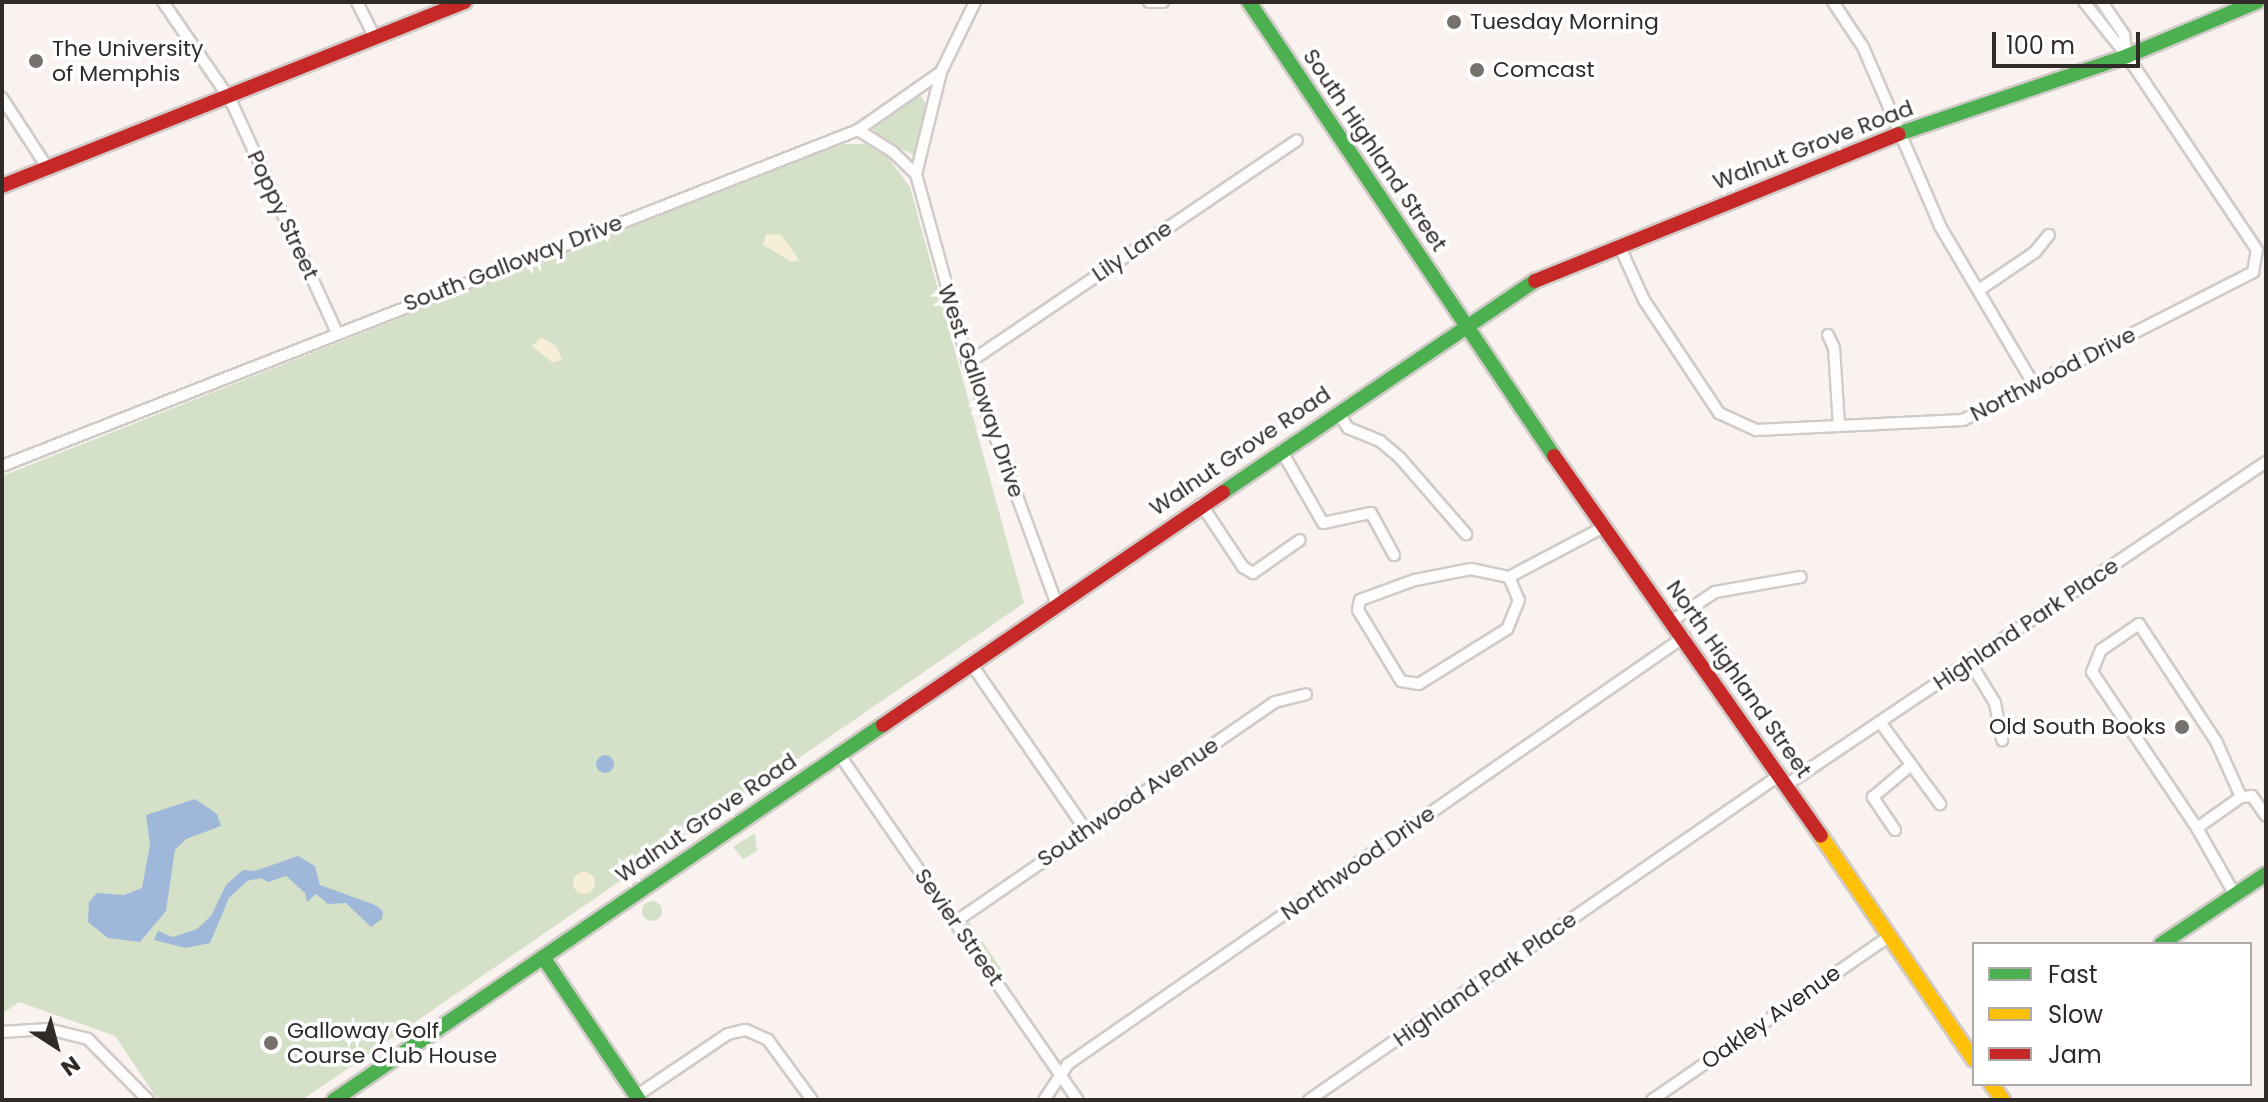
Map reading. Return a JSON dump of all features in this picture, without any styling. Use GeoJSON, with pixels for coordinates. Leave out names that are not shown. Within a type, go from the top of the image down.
{"type":"FeatureCollection","features":[{"type":"Feature","properties":{"kind":"main road"},"geometry":{"type":"LineString","coordinates":[[2,186],[230,99],[465,2]]}},
{"type":"Feature","properties":{"kind":"main road","name":"South Highland Street"},"geometry":{"type":"LineString","coordinates":[[1249,2],[1467,323]]}},
{"type":"Feature","properties":{"kind":"main road","name":"Walnut Grove Road"},"geometry":{"type":"LineString","coordinates":[[334,1100],[972,665],[1201,504],[1527,284],[1900,133],[2127,56],[2257,2]]}},
{"type":"Feature","properties":{"kind":"main road","name":"North Highland Street"},"geometry":{"type":"LineString","coordinates":[[1467,323],[1602,528],[1673,620],[1972,1057]]}},
{"type":"Feature","properties":{"kind":"main road"},"geometry":{"type":"LineString","coordinates":[[2164,942],[2266,874]]}},
{"type":"Feature","properties":{"kind":"main road"},"geometry":{"type":"LineString","coordinates":[[543,957],[637,1098]]}},
{"type":"Feature","properties":{"kind":"street","name":"Poppy Street"},"geometry":{"type":"LineString","coordinates":[[163,2],[230,99],[336,331]]}},
{"type":"Feature","properties":{"kind":"street"},"geometry":{"type":"LineString","coordinates":[[357,2],[375,38]]}},
{"type":"Feature","properties":{"kind":"street","name":"South Galloway Drive"},"geometry":{"type":"LineString","coordinates":[[2,466],[336,331],[858,130],[941,72],[975,2]]}},
{"type":"Feature","properties":{"kind":"street"},"geometry":{"type":"LineString","coordinates":[[1149,2],[1163,2]]}},
{"type":"Feature","properties":{"kind":"street"},"geometry":{"type":"LineString","coordinates":[[1833,2],[1863,47],[1940,226],[2034,385]]}},
{"type":"Feature","properties":{"kind":"street"},"geometry":{"type":"LineString","coordinates":[[2084,2],[2127,56]]}},
{"type":"Feature","properties":{"kind":"street"},"geometry":{"type":"LineString","coordinates":[[2102,2],[2124,35],[2127,56]]}},
{"type":"Feature","properties":{"kind":"street","name":"Northwood Drive"},"geometry":{"type":"LineString","coordinates":[[1619,245],[1644,300],[1719,413],[1734,424],[1756,430],[1963,420],[2253,272],[2258,262],[2257,250],[2127,56]]}},
{"type":"Feature","properties":{"kind":"street","name":"West Galloway Drive"},"geometry":{"type":"LineString","coordinates":[[941,72],[916,174],[968,363],[1057,605]]}},
{"type":"Feature","properties":{"kind":"street"},"geometry":{"type":"LineString","coordinates":[[2,98],[47,167]]}},
{"type":"Feature","properties":{"kind":"street"},"geometry":{"type":"LineString","coordinates":[[858,130],[893,152],[916,174]]}},
{"type":"Feature","properties":{"kind":"street","name":"Lily Lane"},"geometry":{"type":"LineString","coordinates":[[968,363],[1297,140]]}},
{"type":"Feature","properties":{"kind":"street"},"geometry":{"type":"LineString","coordinates":[[1979,290],[2035,252],[2049,235]]}},
{"type":"Feature","properties":{"kind":"street"},"geometry":{"type":"LineString","coordinates":[[1828,335],[1834,348],[1839,426]]}},
{"type":"Feature","properties":{"kind":"street"},"geometry":{"type":"LineString","coordinates":[[1338,412],[1348,428],[1380,441],[1400,458],[1466,534]]}},
{"type":"Feature","properties":{"kind":"street"},"geometry":{"type":"LineString","coordinates":[[1281,450],[1323,523],[1371,513],[1394,555]]}},
{"type":"Feature","properties":{"kind":"street","name":"Highland Park Place"},"geometry":{"type":"LineString","coordinates":[[1309,1100],[1783,780],[1880,722],[2266,462]]}},
{"type":"Feature","properties":{"kind":"street"},"geometry":{"type":"LineString","coordinates":[[1201,504],[1253,573],[1300,540]]}},
{"type":"Feature","properties":{"kind":"street"},"geometry":{"type":"LineString","coordinates":[[1509,577],[1519,600],[1507,629],[1419,684],[1401,681],[1358,610],[1360,600],[1448,572],[1471,569],[1509,577],[1602,528]]}},
{"type":"Feature","properties":{"kind":"street"},"geometry":{"type":"LineString","coordinates":[[1673,620],[1715,592],[1801,577]]}},
{"type":"Feature","properties":{"kind":"street"},"geometry":{"type":"LineString","coordinates":[[2235,895],[2197,828],[2092,672],[2101,650],[2139,624],[2216,741],[2241,797]]}},
{"type":"Feature","properties":{"kind":"street","name":"Northwood Drive"},"geometry":{"type":"LineString","coordinates":[[1044,1100],[1060,1073],[1684,637]]}},
{"type":"Feature","properties":{"kind":"street"},"geometry":{"type":"LineString","coordinates":[[1970,662],[1995,703],[2002,740]]}},
{"type":"Feature","properties":{"kind":"street"},"geometry":{"type":"LineString","coordinates":[[972,665],[1086,830]]}},
{"type":"Feature","properties":{"kind":"street","name":"Southwood Avenue"},"geometry":{"type":"LineString","coordinates":[[955,922],[1275,702],[1306,694]]}},
{"type":"Feature","properties":{"kind":"street"},"geometry":{"type":"LineString","coordinates":[[1880,722],[1940,804]]}},
{"type":"Feature","properties":{"kind":"street","name":"Sevier Street"},"geometry":{"type":"LineString","coordinates":[[839,754],[1078,1100]]}},
{"type":"Feature","properties":{"kind":"street"},"geometry":{"type":"LineString","coordinates":[[1895,830],[1873,797],[1910,766]]}},
{"type":"Feature","properties":{"kind":"street"},"geometry":{"type":"LineString","coordinates":[[2197,828],[2241,797],[2252,796],[2266,816]]}},
{"type":"Feature","properties":{"kind":"street","name":"Oakley Avenue"},"geometry":{"type":"LineString","coordinates":[[1652,1100],[1891,935]]}},
{"type":"Feature","properties":{"kind":"street"},"geometry":{"type":"LineString","coordinates":[[2,1032],[48,1029],[88,1039],[148,1100]]}},
{"type":"Feature","properties":{"kind":"street"},"geometry":{"type":"LineString","coordinates":[[637,1098],[720,1039],[746,1030],[768,1040],[812,1100]]}},
{"type":"Feature","properties":{"kind":"green space"},"geometry":{"type":"Polygon","coordinates":[[[914,95],[920,95],[926,104],[914,155],[876,136],[873,127],[914,95]]]}},
{"type":"Feature","properties":{"kind":"green space"},"geometry":{"type":"Polygon","coordinates":[[[839,144],[868,144],[886,155],[910,187],[1024,603],[302,1100],[158,1100],[115,1036],[19,1002],[2,1014],[2,476],[839,144]]]}},
{"type":"Feature","properties":{"kind":"green space"},"geometry":{"type":"Polygon","coordinates":[[[755,833],[757,851],[743,859],[733,847],[755,833]]]}},
{"type":"Feature","properties":{"kind":"green space"},"geometry":{"type":"Polygon","coordinates":[[[652,901],[659,904],[662,911],[659,918],[652,921],[645,918],[642,911],[645,904],[652,901]]]}},
{"type":"Feature","properties":{"kind":"green space"},"geometry":{"type":"Polygon","coordinates":[[[967,919],[1002,970],[999,972],[964,922],[967,919]]]}},
{"type":"Feature","properties":{"kind":"sand"},"geometry":{"type":"Polygon","coordinates":[[[766,234],[781,235],[799,260],[792,262],[763,245],[766,234]]]}},
{"type":"Feature","properties":{"kind":"sand"},"geometry":{"type":"Polygon","coordinates":[[[541,337],[556,346],[562,359],[553,363],[532,346],[541,337]]]}},
{"type":"Feature","properties":{"kind":"sand"},"geometry":{"type":"Polygon","coordinates":[[[584,872],[592,875],[595,883],[592,891],[584,894],[576,891],[573,883],[576,875],[584,872]]]}},
{"type":"Feature","properties":{"kind":"water"},"geometry":{"type":"Polygon","coordinates":[[[605,755],[614,764],[605,773],[596,764],[605,755]]]}},
{"type":"Feature","properties":{"kind":"water"},"geometry":{"type":"Polygon","coordinates":[[[195,799],[217,814],[221,826],[186,839],[175,850],[166,911],[140,942],[108,938],[88,922],[89,902],[97,893],[124,895],[142,888],[150,845],[146,815],[195,799]]]}},
{"type":"Feature","properties":{"kind":"water"},"geometry":{"type":"Polygon","coordinates":[[[298,856],[315,866],[320,885],[375,905],[383,911],[382,919],[371,927],[346,903],[328,904],[316,894],[307,902],[305,893],[286,876],[268,882],[261,878],[247,881],[229,898],[210,943],[186,948],[154,940],[158,931],[173,937],[197,929],[211,916],[226,885],[243,870],[255,871],[298,856]]]}},
{"type":"Feature","properties":{"kind":"traffic: fast"},"geometry":{"type":"LineString","coordinates":[[1249,2],[1554,456]]}},
{"type":"Feature","properties":{"kind":"traffic: fast"},"geometry":{"type":"LineString","coordinates":[[1898,134],[2127,56],[2257,2]]}},
{"type":"Feature","properties":{"kind":"traffic: fast"},"geometry":{"type":"LineString","coordinates":[[1223,492],[1535,281]]}},
{"type":"Feature","properties":{"kind":"traffic: fast"},"geometry":{"type":"LineString","coordinates":[[334,1100],[883,725]]}},
{"type":"Feature","properties":{"kind":"traffic: fast"},"geometry":{"type":"LineString","coordinates":[[2164,942],[2266,874]]}},
{"type":"Feature","properties":{"kind":"traffic: fast"},"geometry":{"type":"LineString","coordinates":[[543,957],[639,1100]]}},
{"type":"Feature","properties":{"kind":"traffic: slow"},"geometry":{"type":"LineString","coordinates":[[1821,836],[1972,1057]]}},
{"type":"Feature","properties":{"kind":"traffic: slow"},"geometry":{"type":"LineString","coordinates":[[1992,1086],[2003,1100]]}},
{"type":"Feature","properties":{"kind":"traffic: jam"},"geometry":{"type":"LineString","coordinates":[[2,186],[465,2]]}},
{"type":"Feature","properties":{"kind":"traffic: jam"},"geometry":{"type":"LineString","coordinates":[[1535,281],[1898,134]]}},
{"type":"Feature","properties":{"kind":"traffic: jam"},"geometry":{"type":"LineString","coordinates":[[1554,456],[1821,836]]}},
{"type":"Feature","properties":{"kind":"traffic: jam"},"geometry":{"type":"LineString","coordinates":[[883,725],[1223,492]]}},
{"type":"Feature","properties":{"kind":"place","name":"Tuesday Morning"},"geometry":{"type":"Point","coordinates":[1454,22]}},
{"type":"Feature","properties":{"kind":"place","name":"The University of Memphis"},"geometry":{"type":"Point","coordinates":[36,61]}},
{"type":"Feature","properties":{"kind":"place","name":"Comcast"},"geometry":{"type":"Point","coordinates":[1477,70]}},
{"type":"Feature","properties":{"kind":"place","name":"Old South Books"},"geometry":{"type":"Point","coordinates":[2182,727]}},
{"type":"Feature","properties":{"kind":"place","name":"Galloway Golf Course Club House"},"geometry":{"type":"Point","coordinates":[271,1043]}}]}
